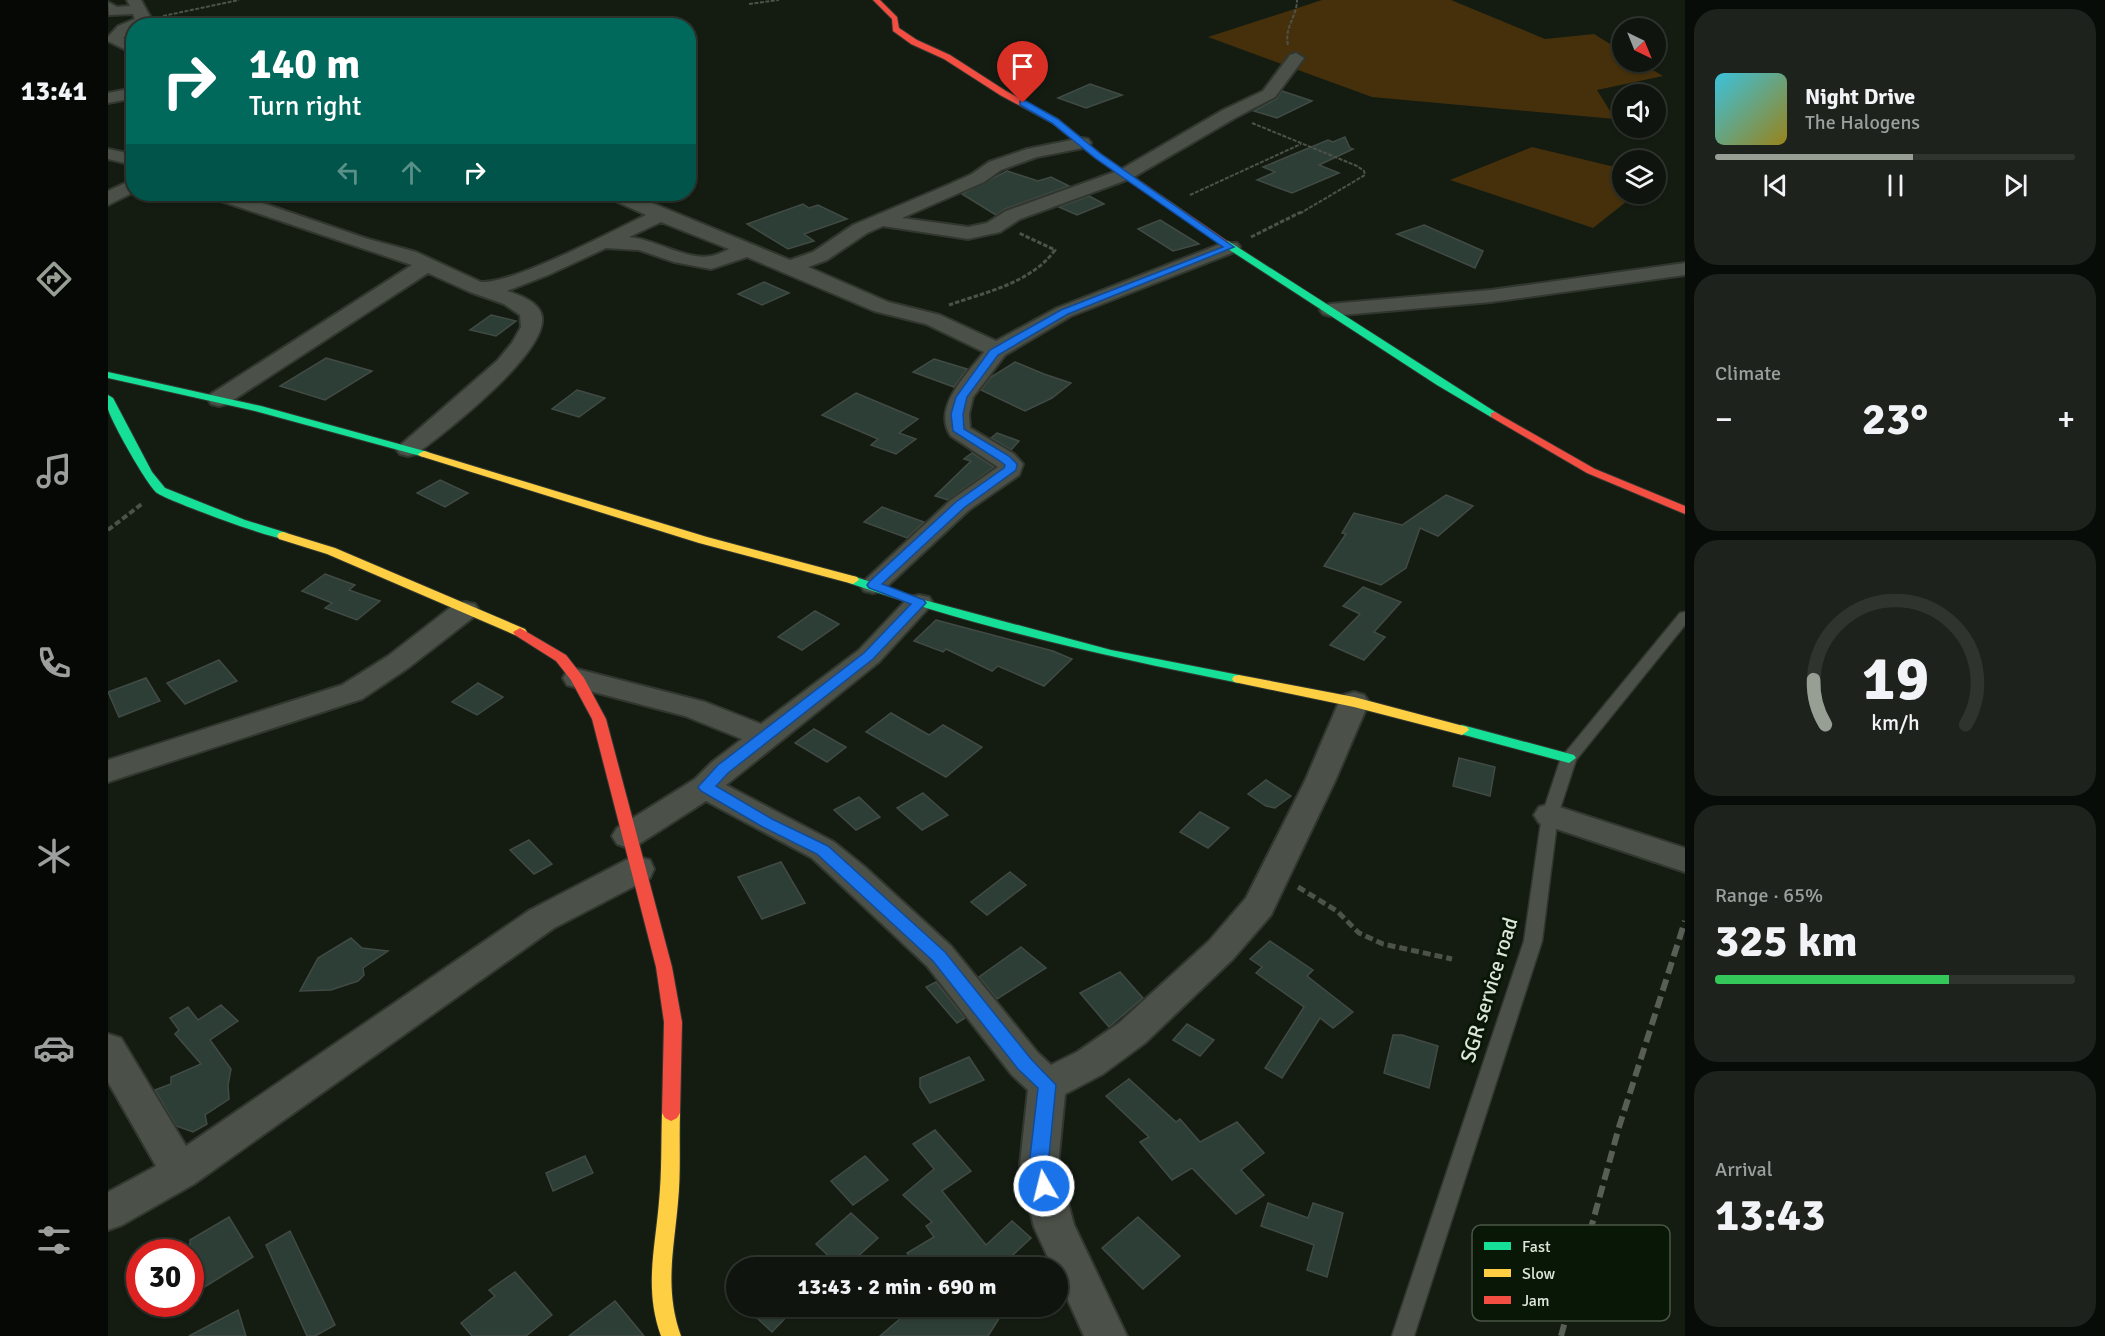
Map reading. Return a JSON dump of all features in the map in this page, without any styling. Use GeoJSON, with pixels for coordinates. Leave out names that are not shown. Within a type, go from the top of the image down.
{"type":"FeatureCollection","features":[{"type":"Feature","properties":{"kind":"street"},"geometry":{"type":"LineString","coordinates":[[109,0],[108,6],[114,12],[140,9]]}},
{"type":"Feature","properties":{"kind":"street"},"geometry":{"type":"LineString","coordinates":[[876,0],[895,18],[896,30],[903,35],[947,57],[1003,93],[1055,121],[1082,143],[1230,247],[1441,382],[1591,471],[1685,510]]}},
{"type":"Feature","properties":{"kind":"street"},"geometry":{"type":"LineString","coordinates":[[126,25],[114,39],[126,46]]}},
{"type":"Feature","properties":{"kind":"street"},"geometry":{"type":"LineString","coordinates":[[879,220],[953,232],[982,231],[1013,216],[1126,174],[1229,114],[1269,94],[1296,58]]}},
{"type":"Feature","properties":{"kind":"street"},"geometry":{"type":"LineString","coordinates":[[108,98],[126,95]]}},
{"type":"Feature","properties":{"kind":"street"},"geometry":{"type":"LineString","coordinates":[[787,268],[820,256],[860,229],[957,188],[1015,158],[1082,143]]}},
{"type":"Feature","properties":{"kind":"street"},"geometry":{"type":"LineString","coordinates":[[108,199],[126,189]]}},
{"type":"Feature","properties":{"kind":"street"},"geometry":{"type":"LineString","coordinates":[[240,201],[428,264],[477,288],[523,306],[531,313],[533,320],[528,335],[511,359],[479,392],[408,449]]}},
{"type":"Feature","properties":{"kind":"street"},"geometry":{"type":"LineString","coordinates":[[631,201],[881,307],[894,312],[914,314],[968,334],[997,350]]}},
{"type":"Feature","properties":{"kind":"street"},"geometry":{"type":"LineString","coordinates":[[487,290],[541,271],[661,215]]}},
{"type":"Feature","properties":{"kind":"street"},"geometry":{"type":"LineString","coordinates":[[604,242],[641,244],[681,258],[711,263],[746,250]]}},
{"type":"Feature","properties":{"kind":"street"},"geometry":{"type":"LineString","coordinates":[[873,585],[960,505],[1010,470],[1011,464],[1005,459],[958,431],[957,414],[962,397],[997,350],[1064,312],[1230,247]]}},
{"type":"Feature","properties":{"kind":"street"},"geometry":{"type":"LineString","coordinates":[[219,399],[428,264]]}},
{"type":"Feature","properties":{"kind":"street"},"geometry":{"type":"LineString","coordinates":[[1330,310],[1491,296],[1685,269]]}},
{"type":"Feature","properties":{"kind":"street"},"geometry":{"type":"LineString","coordinates":[[108,375],[219,399],[408,449],[703,540],[873,585],[919,603],[1111,654],[1354,702],[1569,758]]}},
{"type":"Feature","properties":{"kind":"street"},"geometry":{"type":"LineString","coordinates":[[108,398],[147,473],[161,490],[241,523],[331,551],[397,578],[465,610],[526,634],[561,658],[577,678],[599,719],[664,967],[673,1022],[669,1203],[659,1274],[664,1321],[671,1336]]}},
{"type":"Feature","properties":{"kind":"street"},"geometry":{"type":"LineString","coordinates":[[108,1212],[180,1172],[542,919],[633,852],[723,769],[869,656],[919,603]]}},
{"type":"Feature","properties":{"kind":"street"},"geometry":{"type":"LineString","coordinates":[[108,771],[352,692],[398,662],[465,610]]}},
{"type":"Feature","properties":{"kind":"street"},"geometry":{"type":"LineString","coordinates":[[577,678],[695,709],[765,737]]}},
{"type":"Feature","properties":{"kind":"street"},"geometry":{"type":"LineString","coordinates":[[1047,1085],[1109,1052],[1157,1011],[1221,950],[1259,906],[1320,781],[1354,702]]}},
{"type":"Feature","properties":{"kind":"street"},"geometry":{"type":"LineString","coordinates":[[706,787],[822,850],[852,876],[939,956],[1024,1064],[1047,1085]]}},
{"type":"Feature","properties":{"kind":"street"},"geometry":{"type":"LineString","coordinates":[[1550,815],[1616,835],[1685,860]]}},
{"type":"Feature","properties":{"kind":"street"},"geometry":{"type":"LineString","coordinates":[[108,1049],[180,1172]]}},
{"type":"Feature","properties":{"kind":"street"},"geometry":{"type":"LineString","coordinates":[[1047,1085],[1038,1166],[1054,1227],[1106,1336]]}},
{"type":"Feature","properties":{"kind":"lane","name":"SGR service road"},"geometry":{"type":"LineString","coordinates":[[1403,1336],[1533,941],[1550,815],[1569,758],[1685,616]]}},
{"type":"Feature","properties":{"kind":"path"},"geometry":{"type":"LineString","coordinates":[[140,9],[239,0]]}},
{"type":"Feature","properties":{"kind":"path"},"geometry":{"type":"LineString","coordinates":[[749,4],[779,0]]}},
{"type":"Feature","properties":{"kind":"path"},"geometry":{"type":"LineString","coordinates":[[1296,58],[1285,35],[1287,25],[1297,7],[1297,0]]}},
{"type":"Feature","properties":{"kind":"path"},"geometry":{"type":"LineString","coordinates":[[1229,114],[1357,166],[1364,171],[1365,175],[1290,219],[1230,247]]}},
{"type":"Feature","properties":{"kind":"path"},"geometry":{"type":"LineString","coordinates":[[1171,205],[1301,144]]}},
{"type":"Feature","properties":{"kind":"path"},"geometry":{"type":"LineString","coordinates":[[914,314],[943,307],[1012,281],[1040,267],[1052,256],[1054,250],[1000,223]]}},
{"type":"Feature","properties":{"kind":"path"},"geometry":{"type":"LineString","coordinates":[[108,530],[161,490]]}},
{"type":"Feature","properties":{"kind":"path"},"geometry":{"type":"LineString","coordinates":[[1274,874],[1308,891],[1337,911],[1359,933],[1383,944],[1452,959]]}},
{"type":"Feature","properties":{"kind":"shaded area"},"geometry":{"type":"Polygon","coordinates":[[[1322,0],[1451,0],[1545,39],[1594,34],[1612,45],[1612,72],[1656,72],[1663,76],[1625,84],[1612,84],[1612,87],[1597,90],[1612,114],[1612,119],[1372,97],[1208,37],[1322,0]]]}},
{"type":"Feature","properties":{"kind":"shaded area"},"geometry":{"type":"Polygon","coordinates":[[[1532,147],[1612,166],[1612,204],[1623,204],[1593,228],[1450,180],[1532,147]]]}},
{"type":"Feature","properties":{"kind":"building"},"geometry":{"type":"Polygon","coordinates":[[[1090,84],[1122,95],[1086,108],[1058,98],[1090,84]]]}},
{"type":"Feature","properties":{"kind":"building"},"geometry":{"type":"Polygon","coordinates":[[[1282,91],[1312,101],[1277,118],[1254,111],[1276,99],[1282,91]]]}},
{"type":"Feature","properties":{"kind":"building"},"geometry":{"type":"Polygon","coordinates":[[[1345,137],[1350,148],[1353,149],[1319,165],[1339,173],[1292,193],[1257,180],[1275,172],[1263,167],[1328,140],[1333,142],[1345,137]]]}},
{"type":"Feature","properties":{"kind":"building"},"geometry":{"type":"Polygon","coordinates":[[[1007,171],[1038,181],[1051,177],[1069,186],[1005,209],[996,215],[962,194],[1007,171]]]}},
{"type":"Feature","properties":{"kind":"building"},"geometry":{"type":"Polygon","coordinates":[[[1089,196],[1104,204],[1077,215],[1059,207],[1089,196]]]}},
{"type":"Feature","properties":{"kind":"building"},"geometry":{"type":"Polygon","coordinates":[[[803,204],[809,208],[818,205],[847,219],[804,234],[814,241],[788,249],[747,224],[803,204]]]}},
{"type":"Feature","properties":{"kind":"building"},"geometry":{"type":"Polygon","coordinates":[[[1160,220],[1199,244],[1173,251],[1138,229],[1160,220]]]}},
{"type":"Feature","properties":{"kind":"building"},"geometry":{"type":"Polygon","coordinates":[[[1424,225],[1483,251],[1475,268],[1397,234],[1424,225]]]}},
{"type":"Feature","properties":{"kind":"building"},"geometry":{"type":"Polygon","coordinates":[[[764,282],[789,293],[762,305],[738,294],[764,282]]]}},
{"type":"Feature","properties":{"kind":"building"},"geometry":{"type":"Polygon","coordinates":[[[491,315],[516,321],[496,336],[470,330],[491,315]]]}},
{"type":"Feature","properties":{"kind":"building"},"geometry":{"type":"Polygon","coordinates":[[[326,358],[372,371],[325,400],[280,386],[326,358]]]}},
{"type":"Feature","properties":{"kind":"building"},"geometry":{"type":"Polygon","coordinates":[[[934,359],[967,369],[954,387],[913,372],[934,359]]]}},
{"type":"Feature","properties":{"kind":"building"},"geometry":{"type":"Polygon","coordinates":[[[1015,362],[1071,383],[1052,398],[1025,411],[981,390],[991,377],[1015,362]]]}},
{"type":"Feature","properties":{"kind":"building"},"geometry":{"type":"Polygon","coordinates":[[[577,390],[605,398],[579,417],[552,409],[577,390]]]}},
{"type":"Feature","properties":{"kind":"building"},"geometry":{"type":"Polygon","coordinates":[[[856,393],[918,419],[899,433],[916,439],[896,454],[871,445],[878,439],[822,415],[856,393]]]}},
{"type":"Feature","properties":{"kind":"building"},"geometry":{"type":"Polygon","coordinates":[[[997,433],[1019,441],[1011,450],[991,438],[997,433]]]}},
{"type":"Feature","properties":{"kind":"building"},"geometry":{"type":"Polygon","coordinates":[[[972,453],[994,467],[948,500],[935,496],[971,461],[964,459],[972,453]]]}},
{"type":"Feature","properties":{"kind":"building"},"geometry":{"type":"Polygon","coordinates":[[[440,480],[468,493],[445,507],[417,493],[440,480]]]}},
{"type":"Feature","properties":{"kind":"building"},"geometry":{"type":"Polygon","coordinates":[[[1446,495],[1473,506],[1438,536],[1420,528],[1406,568],[1381,585],[1324,566],[1346,534],[1342,533],[1354,513],[1402,525],[1446,495]]]}},
{"type":"Feature","properties":{"kind":"building"},"geometry":{"type":"Polygon","coordinates":[[[882,507],[924,522],[907,538],[864,522],[882,507]]]}},
{"type":"Feature","properties":{"kind":"building"},"geometry":{"type":"Polygon","coordinates":[[[325,574],[355,585],[349,590],[380,601],[357,620],[325,608],[332,603],[302,591],[325,574]]]}},
{"type":"Feature","properties":{"kind":"building"},"geometry":{"type":"Polygon","coordinates":[[[1363,587],[1401,602],[1374,632],[1385,637],[1364,660],[1330,645],[1360,614],[1343,606],[1363,587]]]}},
{"type":"Feature","properties":{"kind":"building"},"geometry":{"type":"Polygon","coordinates":[[[815,611],[839,624],[802,650],[778,637],[815,611]]]}},
{"type":"Feature","properties":{"kind":"building"},"geometry":{"type":"Polygon","coordinates":[[[936,620],[1053,651],[1072,659],[1044,686],[998,666],[992,671],[946,649],[943,652],[914,641],[936,620]]]}},
{"type":"Feature","properties":{"kind":"building"},"geometry":{"type":"Polygon","coordinates":[[[219,660],[237,681],[185,704],[167,683],[219,660]]]}},
{"type":"Feature","properties":{"kind":"building"},"geometry":{"type":"Polygon","coordinates":[[[146,678],[160,701],[119,717],[108,692],[146,678]]]}},
{"type":"Feature","properties":{"kind":"building"},"geometry":{"type":"Polygon","coordinates":[[[478,683],[503,697],[477,715],[452,702],[478,683]]]}},
{"type":"Feature","properties":{"kind":"building"},"geometry":{"type":"Polygon","coordinates":[[[891,713],[929,735],[943,725],[982,747],[946,777],[866,732],[891,713]]]}},
{"type":"Feature","properties":{"kind":"building"},"geometry":{"type":"Polygon","coordinates":[[[814,729],[846,747],[827,762],[795,743],[814,729]]]}},
{"type":"Feature","properties":{"kind":"building"},"geometry":{"type":"Polygon","coordinates":[[[1459,758],[1495,767],[1490,796],[1453,786],[1459,758]]]}},
{"type":"Feature","properties":{"kind":"building"},"geometry":{"type":"Polygon","coordinates":[[[1266,780],[1291,796],[1275,808],[1266,806],[1248,794],[1266,780]]]}},
{"type":"Feature","properties":{"kind":"building"},"geometry":{"type":"Polygon","coordinates":[[[923,793],[948,815],[922,830],[897,808],[923,793]]]}},
{"type":"Feature","properties":{"kind":"building"},"geometry":{"type":"Polygon","coordinates":[[[859,797],[880,817],[856,830],[834,810],[859,797]]]}},
{"type":"Feature","properties":{"kind":"building"},"geometry":{"type":"Polygon","coordinates":[[[1200,812],[1229,828],[1208,848],[1180,832],[1200,812]]]}},
{"type":"Feature","properties":{"kind":"building"},"geometry":{"type":"Polygon","coordinates":[[[529,840],[552,864],[534,874],[510,850],[529,840]]]}},
{"type":"Feature","properties":{"kind":"building"},"geometry":{"type":"Polygon","coordinates":[[[781,862],[805,903],[762,919],[738,877],[781,862]]]}},
{"type":"Feature","properties":{"kind":"building"},"geometry":{"type":"Polygon","coordinates":[[[1010,872],[1026,885],[987,915],[971,902],[1010,872]]]}},
{"type":"Feature","properties":{"kind":"building"},"geometry":{"type":"Polygon","coordinates":[[[351,938],[362,948],[388,951],[363,968],[364,975],[358,981],[331,990],[300,991],[318,958],[351,938]]]}},
{"type":"Feature","properties":{"kind":"building"},"geometry":{"type":"Polygon","coordinates":[[[1270,941],[1313,970],[1307,976],[1353,1012],[1333,1028],[1320,1018],[1282,1078],[1265,1068],[1304,1007],[1256,973],[1262,967],[1250,959],[1270,941]]]}},
{"type":"Feature","properties":{"kind":"building"},"geometry":{"type":"Polygon","coordinates":[[[1021,947],[1046,968],[997,999],[979,977],[1021,947]]]}},
{"type":"Feature","properties":{"kind":"building"},"geometry":{"type":"Polygon","coordinates":[[[1120,972],[1143,998],[1109,1027],[1080,993],[1120,972]]]}},
{"type":"Feature","properties":{"kind":"building"},"geometry":{"type":"Polygon","coordinates":[[[936,982],[965,1018],[957,1023],[926,987],[936,982]]]}},
{"type":"Feature","properties":{"kind":"building"},"geometry":{"type":"Polygon","coordinates":[[[221,1005],[238,1021],[210,1040],[231,1069],[228,1085],[229,1099],[205,1115],[207,1124],[193,1132],[176,1126],[155,1090],[171,1084],[171,1077],[201,1064],[175,1034],[179,1030],[170,1018],[188,1007],[198,1020],[221,1005]]]}},
{"type":"Feature","properties":{"kind":"building"},"geometry":{"type":"Polygon","coordinates":[[[1187,1024],[1214,1040],[1200,1056],[1173,1040],[1187,1024]]]}},
{"type":"Feature","properties":{"kind":"building"},"geometry":{"type":"Polygon","coordinates":[[[1393,1035],[1402,1035],[1438,1046],[1429,1088],[1384,1073],[1393,1035]]]}},
{"type":"Feature","properties":{"kind":"building"},"geometry":{"type":"Polygon","coordinates":[[[969,1057],[984,1080],[930,1103],[920,1087],[920,1078],[969,1057]]]}},
{"type":"Feature","properties":{"kind":"building"},"geometry":{"type":"Polygon","coordinates":[[[1129,1079],[1176,1122],[1180,1119],[1200,1142],[1237,1122],[1264,1153],[1241,1170],[1264,1195],[1236,1214],[1192,1168],[1172,1180],[1140,1142],[1149,1137],[1106,1096],[1129,1079]]]}},
{"type":"Feature","properties":{"kind":"building"},"geometry":{"type":"Polygon","coordinates":[[[935,1130],[971,1171],[942,1191],[986,1245],[1012,1221],[1031,1238],[1011,1257],[910,1257],[907,1253],[934,1237],[926,1226],[932,1222],[903,1195],[934,1169],[913,1144],[935,1130]]]}},
{"type":"Feature","properties":{"kind":"building"},"geometry":{"type":"Polygon","coordinates":[[[585,1156],[593,1173],[553,1191],[546,1173],[585,1156]]]}},
{"type":"Feature","properties":{"kind":"building"},"geometry":{"type":"Polygon","coordinates":[[[865,1156],[888,1180],[853,1205],[831,1181],[865,1156]]]}},
{"type":"Feature","properties":{"kind":"building"},"geometry":{"type":"Polygon","coordinates":[[[1268,1203],[1308,1218],[1313,1203],[1343,1213],[1327,1277],[1307,1270],[1314,1245],[1261,1226],[1268,1203]]]}},
{"type":"Feature","properties":{"kind":"building"},"geometry":{"type":"Polygon","coordinates":[[[851,1213],[878,1238],[857,1257],[830,1257],[816,1244],[851,1213]]]}},
{"type":"Feature","properties":{"kind":"building"},"geometry":{"type":"Polygon","coordinates":[[[229,1217],[253,1257],[204,1287],[204,1239],[192,1239],[229,1217]]]}},
{"type":"Feature","properties":{"kind":"building"},"geometry":{"type":"Polygon","coordinates":[[[1138,1217],[1180,1256],[1143,1289],[1102,1248],[1138,1217]]]}},
{"type":"Feature","properties":{"kind":"building"},"geometry":{"type":"Polygon","coordinates":[[[290,1231],[335,1325],[315,1336],[307,1336],[266,1245],[290,1231]]]}},
{"type":"Feature","properties":{"kind":"building"},"geometry":{"type":"Polygon","coordinates":[[[515,1272],[552,1315],[526,1336],[472,1336],[461,1323],[495,1296],[489,1290],[515,1272]]]}},
{"type":"Feature","properties":{"kind":"building"},"geometry":{"type":"Polygon","coordinates":[[[615,1301],[644,1336],[569,1336],[615,1301]]]}},
{"type":"Feature","properties":{"kind":"building"},"geometry":{"type":"Polygon","coordinates":[[[238,1310],[246,1336],[189,1336],[238,1310]]]}},
{"type":"Feature","properties":{"kind":"building"},"geometry":{"type":"Polygon","coordinates":[[[756,1317],[786,1317],[772,1332],[756,1317]]]}},
{"type":"Feature","properties":{"kind":"building"},"geometry":{"type":"Polygon","coordinates":[[[902,1317],[1000,1317],[988,1336],[880,1336],[902,1317]]]}},
{"type":"Feature","properties":{"kind":"railway"},"geometry":{"type":"LineString","coordinates":[[1592,1225],[1619,1127],[1685,921]]}},
{"type":"Feature","properties":{"kind":"railway"},"geometry":{"type":"LineString","coordinates":[[1561,1336],[1565,1321]]}},
{"type":"Feature","properties":{"kind":"traffic: fast"},"geometry":{"type":"LineString","coordinates":[[1225,243],[1441,383],[1495,415]]}},
{"type":"Feature","properties":{"kind":"traffic: fast"},"geometry":{"type":"LineString","coordinates":[[108,375],[257,408],[424,454]]}},
{"type":"Feature","properties":{"kind":"traffic: fast"},"geometry":{"type":"LineString","coordinates":[[108,398],[147,473],[161,490],[241,523],[283,536]]}},
{"type":"Feature","properties":{"kind":"traffic: fast"},"geometry":{"type":"LineString","coordinates":[[853,580],[919,603],[1111,654],[1239,679]]}},
{"type":"Feature","properties":{"kind":"traffic: fast"},"geometry":{"type":"LineString","coordinates":[[1462,730],[1569,758]]}},
{"type":"Feature","properties":{"kind":"traffic: slow"},"geometry":{"type":"LineString","coordinates":[[424,454],[703,540],[853,580]]}},
{"type":"Feature","properties":{"kind":"traffic: slow"},"geometry":{"type":"LineString","coordinates":[[283,536],[331,551],[520,632]]}},
{"type":"Feature","properties":{"kind":"traffic: slow"},"geometry":{"type":"LineString","coordinates":[[1239,679],[1354,702],[1462,730]]}},
{"type":"Feature","properties":{"kind":"traffic: slow"},"geometry":{"type":"LineString","coordinates":[[671,1113],[669,1200],[660,1285],[661,1302],[671,1336]]}},
{"type":"Feature","properties":{"kind":"traffic: jam"},"geometry":{"type":"LineString","coordinates":[[876,0],[895,18],[896,29],[914,42],[947,57],[1003,93],[1055,121],[1098,156],[1225,243]]}},
{"type":"Feature","properties":{"kind":"traffic: jam"},"geometry":{"type":"LineString","coordinates":[[1495,415],[1591,471],[1685,510]]}},
{"type":"Feature","properties":{"kind":"traffic: jam"},"geometry":{"type":"LineString","coordinates":[[520,632],[561,658],[577,678],[599,719],[664,967],[673,1022],[671,1113]]}},
{"type":"Feature","properties":{"kind":"route"},"geometry":{"type":"LineString","coordinates":[[1023,103],[1055,121],[1098,156],[1230,247],[1064,312],[994,352],[962,397],[957,414],[958,431],[1005,459],[1011,464],[1010,470],[960,505],[873,585],[919,603],[869,656],[748,752],[723,769],[706,787],[822,850],[939,956],[1024,1064],[1047,1085],[1048,1093],[1038,1166],[1044,1186]]}}]}
